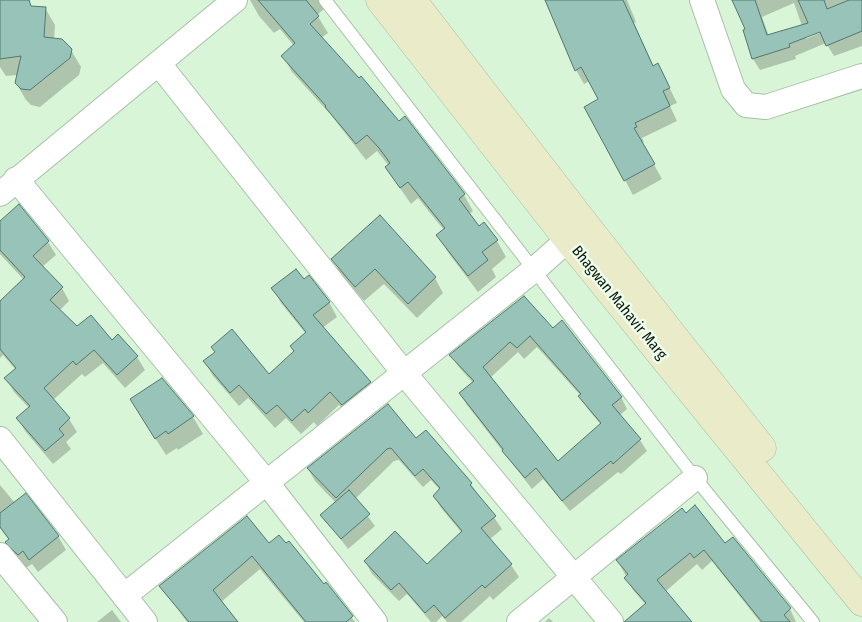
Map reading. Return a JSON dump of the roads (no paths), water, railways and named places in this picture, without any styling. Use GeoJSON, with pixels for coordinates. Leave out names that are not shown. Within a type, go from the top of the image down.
{"type":"FeatureCollection","features":[{"type":"Feature","properties":{"kind":"street"},"geometry":{"type":"LineString","coordinates":[[235,0],[8,187],[266,483],[375,622]]}},
{"type":"Feature","properties":{"kind":"street","name":"Bhagwan Mahavir Marg"},"geometry":{"type":"LineString","coordinates":[[380,0],[862,573]]}},
{"type":"Feature","properties":{"kind":"street","name":"Bhagwan Mahavir Marg"},"geometry":{"type":"LineString","coordinates":[[412,0],[577,233],[862,602]]}},
{"type":"Feature","properties":{"kind":"street"},"geometry":{"type":"LineString","coordinates":[[702,0],[733,88],[746,105],[766,107],[862,76]]}},
{"type":"Feature","properties":{"kind":"street"},"geometry":{"type":"LineString","coordinates":[[159,64],[404,373],[610,622]]}},
{"type":"Feature","properties":{"kind":"street"},"geometry":{"type":"LineString","coordinates":[[124,596],[535,269],[577,233]]}},
{"type":"Feature","properties":{"kind":"street"},"geometry":{"type":"LineString","coordinates":[[0,439],[145,622]]}},
{"type":"Feature","properties":{"kind":"street"},"geometry":{"type":"LineString","coordinates":[[519,622],[695,478]]}},
{"type":"Feature","properties":{"kind":"street"},"geometry":{"type":"LineString","coordinates":[[0,556],[55,622]]}},
{"type":"Feature","properties":{"kind":"lane"},"geometry":{"type":"LineString","coordinates":[[325,0],[695,478],[813,622]]}}]}
